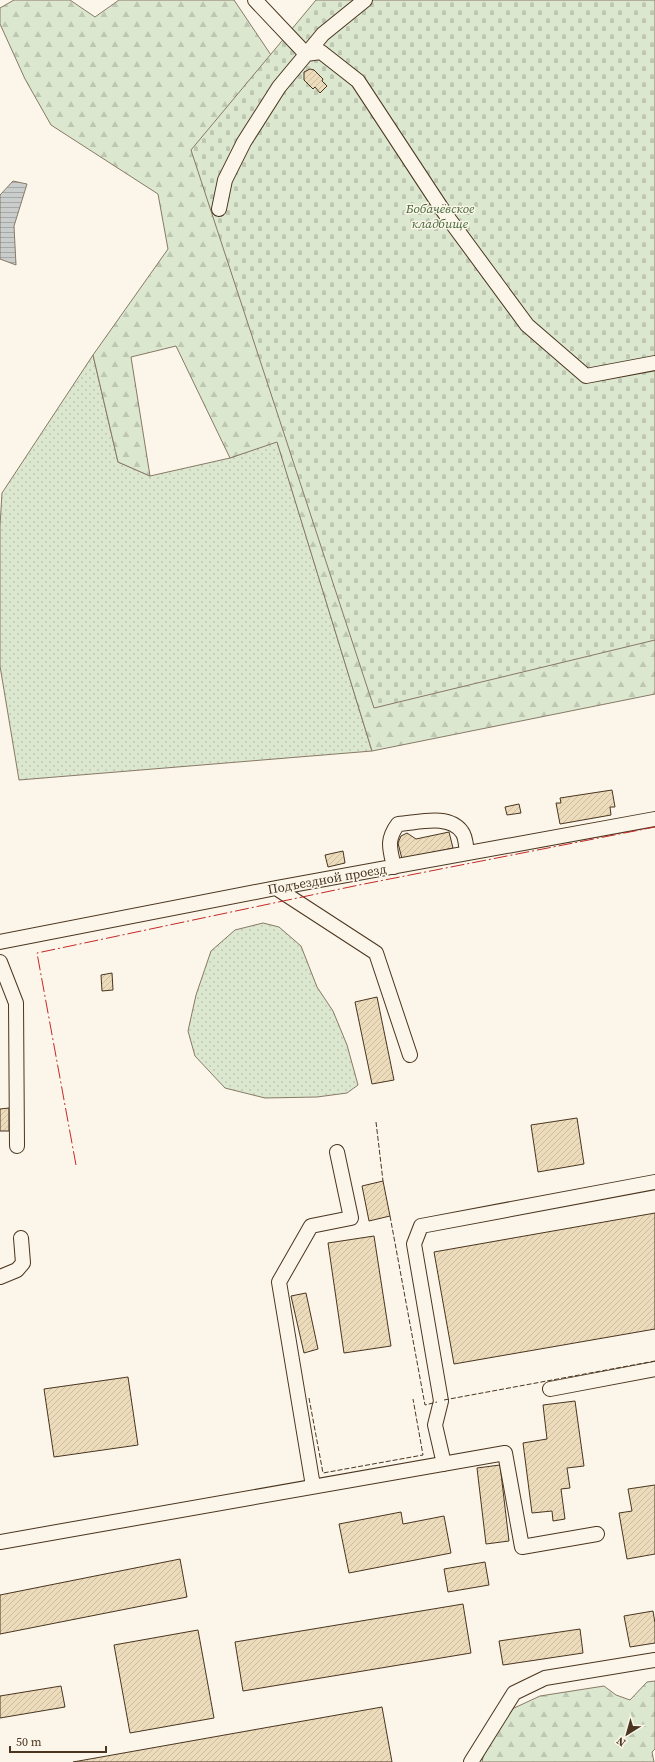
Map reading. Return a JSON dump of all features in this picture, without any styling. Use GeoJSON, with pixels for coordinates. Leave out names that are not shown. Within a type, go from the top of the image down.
{"type":"FeatureCollection","features":[{"type":"Feature","properties":{"kind":"street"},"geometry":{"type":"LineString","coordinates":[[255,0],[306,54]]}},
{"type":"Feature","properties":{"kind":"street"},"geometry":{"type":"LineString","coordinates":[[220,209],[225,180],[244,142],[279,87],[323,34],[365,0]]}},
{"type":"Feature","properties":{"kind":"street"},"geometry":{"type":"LineString","coordinates":[[306,54],[322,52],[358,80],[446,215],[527,325],[586,376],[655,363]]}},
{"type":"Feature","properties":{"kind":"street"},"geometry":{"type":"LineString","coordinates":[[633,823],[655,809]]}},
{"type":"Feature","properties":{"kind":"street","name":"Подъездной проезд"},"geometry":{"type":"LineString","coordinates":[[0,942],[276,888],[655,819]]}},
{"type":"Feature","properties":{"kind":"street"},"geometry":{"type":"LineString","coordinates":[[394,867],[388,844],[393,831],[398,824],[442,820],[455,824],[463,833],[467,853]]}},
{"type":"Feature","properties":{"kind":"street"},"geometry":{"type":"LineString","coordinates":[[276,888],[376,953],[410,1055]]}},
{"type":"Feature","properties":{"kind":"street"},"geometry":{"type":"LineString","coordinates":[[0,962],[16,1003],[17,1146]]}},
{"type":"Feature","properties":{"kind":"street"},"geometry":{"type":"LineString","coordinates":[[313,1486],[279,1282],[311,1226],[351,1218],[337,1152]]}},
{"type":"Feature","properties":{"kind":"street"},"geometry":{"type":"LineString","coordinates":[[444,1464],[435,1425],[441,1401],[414,1244],[422,1226],[655,1182]]}},
{"type":"Feature","properties":{"kind":"street"},"geometry":{"type":"LineString","coordinates":[[0,1277],[17,1270],[23,1263],[21,1238]]}},
{"type":"Feature","properties":{"kind":"street"},"geometry":{"type":"LineString","coordinates":[[550,1389],[655,1369]]}},
{"type":"Feature","properties":{"kind":"street"},"geometry":{"type":"LineString","coordinates":[[0,1542],[505,1453],[522,1548],[597,1534]]}},
{"type":"Feature","properties":{"kind":"street"},"geometry":{"type":"LineString","coordinates":[[471,1762],[514,1693],[545,1678],[655,1660]]}},
{"type":"Feature","properties":{"kind":"green space","name":"Бобачёвское кладбище"},"geometry":{"type":"Polygon","coordinates":[[[14,0],[70,0],[95,17],[119,0],[234,0],[271,55],[655,0],[655,694],[372,751],[277,442],[230,458],[176,346],[131,357],[150,476],[118,462],[93,355],[168,249],[158,194],[51,125],[25,79],[0,24],[0,8],[14,0]]]}},
{"type":"Feature","properties":{"kind":"green space","name":"Бобачёвское кладбище"},"geometry":{"type":"Polygon","coordinates":[[[316,0],[655,0],[655,640],[374,708],[191,150],[316,0]]]}},
{"type":"Feature","properties":{"kind":"green space"},"geometry":{"type":"Polygon","coordinates":[[[93,355],[118,462],[150,476],[230,458],[277,441],[372,751],[19,780],[0,666],[0,526],[2,493],[93,355]]]}},
{"type":"Feature","properties":{"kind":"green space"},"geometry":{"type":"Polygon","coordinates":[[[263,923],[279,927],[301,946],[317,987],[333,1011],[347,1045],[358,1085],[347,1093],[317,1097],[265,1098],[225,1088],[195,1056],[188,1031],[196,995],[211,951],[235,930],[263,923]]]}},
{"type":"Feature","properties":{"kind":"green space"},"geometry":{"type":"Polygon","coordinates":[[[655,1681],[655,1749],[652,1752],[654,1762],[482,1762],[484,1752],[512,1709],[540,1696],[604,1686],[616,1695],[630,1700],[647,1682],[655,1681]]]}},
{"type":"Feature","properties":{"kind":"shaded area"},"geometry":{"type":"Polygon","coordinates":[[[13,181],[27,184],[14,226],[16,265],[0,259],[0,195],[13,181]]]}},
{"type":"Feature","properties":{"kind":"building"},"geometry":{"type":"Polygon","coordinates":[[[310,69],[314,70],[323,79],[322,81],[327,86],[320,93],[315,87],[313,89],[304,80],[304,72],[310,69]]]}},
{"type":"Feature","properties":{"kind":"building"},"geometry":{"type":"Polygon","coordinates":[[[612,790],[615,807],[610,807],[611,815],[560,824],[556,803],[561,803],[560,798],[612,790]]]}},
{"type":"Feature","properties":{"kind":"building"},"geometry":{"type":"Polygon","coordinates":[[[519,804],[521,813],[507,815],[505,807],[519,804]]]}},
{"type":"Feature","properties":{"kind":"building"},"geometry":{"type":"Polygon","coordinates":[[[449,832],[453,848],[402,859],[398,843],[401,836],[407,833],[416,839],[449,832]]]}},
{"type":"Feature","properties":{"kind":"building"},"geometry":{"type":"Polygon","coordinates":[[[343,851],[345,863],[328,867],[325,855],[343,851]]]}},
{"type":"Feature","properties":{"kind":"building"},"geometry":{"type":"Polygon","coordinates":[[[112,973],[113,990],[102,991],[101,975],[112,973]]]}},
{"type":"Feature","properties":{"kind":"building"},"geometry":{"type":"Polygon","coordinates":[[[377,997],[394,1080],[372,1084],[355,1002],[377,997]]]}},
{"type":"Feature","properties":{"kind":"building"},"geometry":{"type":"Polygon","coordinates":[[[9,1108],[9,1131],[0,1131],[0,1109],[9,1108]]]}},
{"type":"Feature","properties":{"kind":"building"},"geometry":{"type":"Polygon","coordinates":[[[577,1118],[584,1164],[538,1172],[531,1125],[577,1118]]]}},
{"type":"Feature","properties":{"kind":"building"},"geometry":{"type":"Polygon","coordinates":[[[383,1181],[390,1216],[369,1221],[362,1186],[383,1181]]]}},
{"type":"Feature","properties":{"kind":"building"},"geometry":{"type":"Polygon","coordinates":[[[655,1213],[655,1329],[454,1364],[434,1252],[655,1213]]]}},
{"type":"Feature","properties":{"kind":"building"},"geometry":{"type":"Polygon","coordinates":[[[374,1236],[391,1346],[344,1353],[328,1243],[374,1236]]]}},
{"type":"Feature","properties":{"kind":"building"},"geometry":{"type":"Polygon","coordinates":[[[306,1293],[318,1349],[304,1353],[291,1296],[306,1293]]]}},
{"type":"Feature","properties":{"kind":"building"},"geometry":{"type":"Polygon","coordinates":[[[128,1377],[138,1445],[54,1457],[44,1389],[128,1377]]]}},
{"type":"Feature","properties":{"kind":"building"},"geometry":{"type":"Polygon","coordinates":[[[575,1401],[584,1466],[567,1468],[570,1488],[561,1489],[565,1519],[553,1521],[552,1511],[532,1513],[523,1443],[547,1439],[543,1405],[575,1401]]]}},
{"type":"Feature","properties":{"kind":"building"},"geometry":{"type":"Polygon","coordinates":[[[500,1465],[509,1541],[486,1544],[477,1468],[500,1465]]]}},
{"type":"Feature","properties":{"kind":"building"},"geometry":{"type":"Polygon","coordinates":[[[655,1485],[655,1554],[627,1559],[619,1513],[632,1511],[628,1489],[655,1485]]]}},
{"type":"Feature","properties":{"kind":"building"},"geometry":{"type":"Polygon","coordinates":[[[401,1512],[403,1524],[444,1516],[451,1553],[349,1573],[339,1524],[401,1512]]]}},
{"type":"Feature","properties":{"kind":"building"},"geometry":{"type":"Polygon","coordinates":[[[180,1559],[187,1597],[0,1634],[0,1595],[180,1559]]]}},
{"type":"Feature","properties":{"kind":"building"},"geometry":{"type":"Polygon","coordinates":[[[485,1562],[489,1585],[448,1592],[444,1569],[485,1562]]]}},
{"type":"Feature","properties":{"kind":"building"},"geometry":{"type":"Polygon","coordinates":[[[463,1604],[471,1653],[243,1691],[235,1642],[463,1604]]]}},
{"type":"Feature","properties":{"kind":"building"},"geometry":{"type":"Polygon","coordinates":[[[653,1611],[655,1623],[655,1643],[630,1647],[624,1616],[653,1611]]]}},
{"type":"Feature","properties":{"kind":"building"},"geometry":{"type":"Polygon","coordinates":[[[580,1629],[583,1653],[503,1665],[499,1641],[580,1629]]]}},
{"type":"Feature","properties":{"kind":"building"},"geometry":{"type":"Polygon","coordinates":[[[198,1630],[214,1718],[130,1733],[114,1645],[198,1630]]]}},
{"type":"Feature","properties":{"kind":"building"},"geometry":{"type":"Polygon","coordinates":[[[61,1686],[65,1707],[0,1718],[0,1696],[61,1686]]]}},
{"type":"Feature","properties":{"kind":"building"},"geometry":{"type":"Polygon","coordinates":[[[382,1707],[392,1762],[73,1762],[382,1707]]]}},
{"type":"Feature","properties":{"kind":"fence"},"geometry":{"type":"LineString","coordinates":[[376,1122],[383,1181]]}},
{"type":"Feature","properties":{"kind":"fence"},"geometry":{"type":"LineString","coordinates":[[390,1216],[425,1405],[437,1402]]}},
{"type":"Feature","properties":{"kind":"fence"},"geometry":{"type":"LineString","coordinates":[[444,1400],[655,1361]]}},
{"type":"Feature","properties":{"kind":"fence"},"geometry":{"type":"LineString","coordinates":[[309,1398],[323,1473],[423,1455],[413,1399]]}},
{"type":"Feature","properties":{"kind":"power"},"geometry":{"type":"LineString","coordinates":[[76,1165],[37,953],[359,885],[655,827]]}}]}
